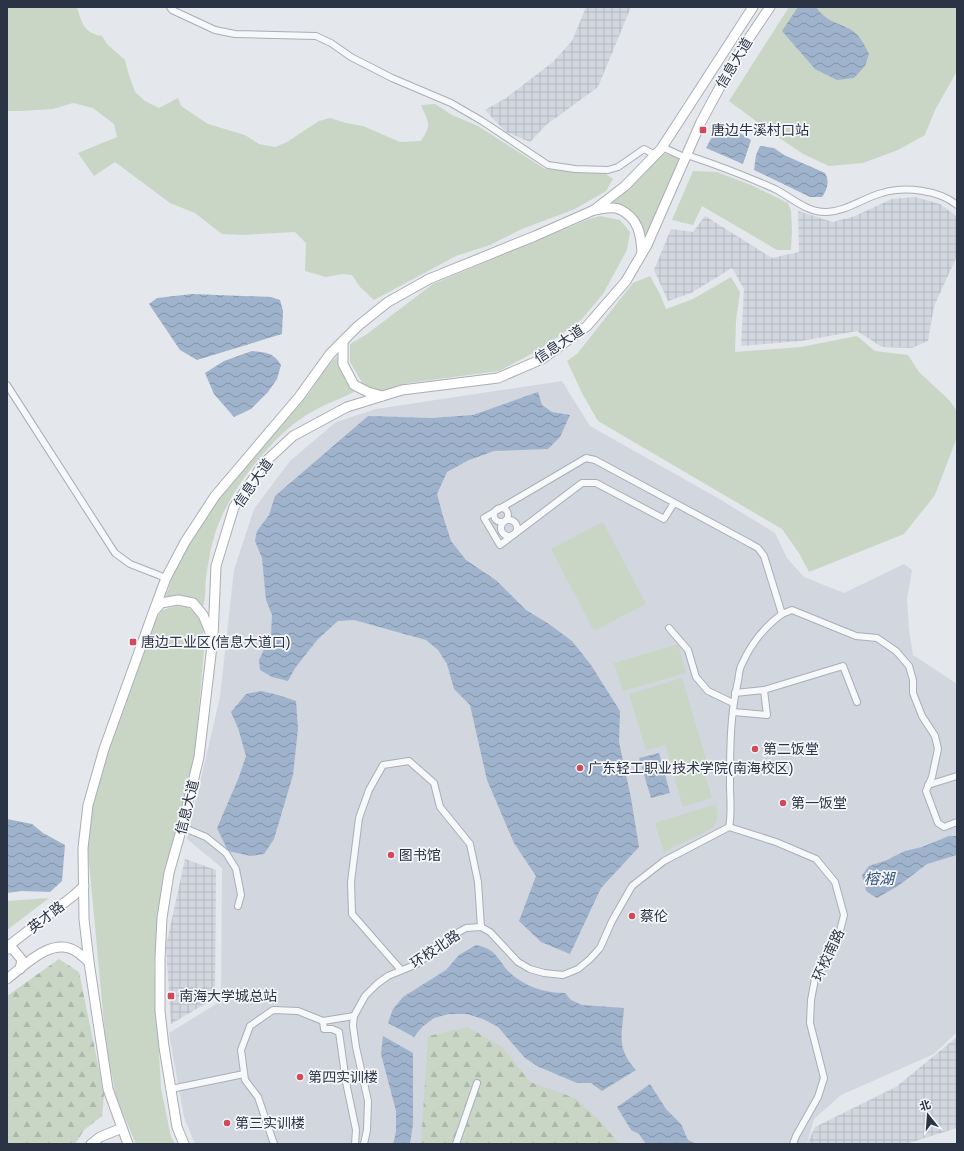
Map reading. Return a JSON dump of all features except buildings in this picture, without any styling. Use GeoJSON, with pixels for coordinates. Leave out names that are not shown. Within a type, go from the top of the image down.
{"type":"FeatureCollection","features":[{"type":"Feature","properties":{"kind":"main road","name":"信息大道"},"geometry":{"type":"LineString","coordinates":[[128,1144],[108,1089],[84,919],[83,848],[88,806],[104,749],[166,578],[185,542],[215,496],[299,397],[330,354],[358,326],[388,302],[429,279],[535,236],[594,210],[625,186],[662,147],[753,7]]}},
{"type":"Feature","properties":{"kind":"main road","name":"信息大道"},"geometry":{"type":"LineString","coordinates":[[184,1144],[177,1127],[164,1047],[160,1011],[162,918],[169,873],[199,757],[213,638],[216,566],[234,506],[264,463],[293,436],[347,407],[402,390],[498,378],[542,359],[587,326],[626,281],[642,253],[701,122],[735,60],[770,7]]}},
{"type":"Feature","properties":{"kind":"main road"},"geometry":{"type":"LineString","coordinates":[[594,210],[618,208],[633,219],[640,234],[642,253]]}},
{"type":"Feature","properties":{"kind":"main road"},"geometry":{"type":"LineString","coordinates":[[343,341],[343,364],[354,384],[368,392],[383,396]]}},
{"type":"Feature","properties":{"kind":"main road"},"geometry":{"type":"LineString","coordinates":[[153,613],[161,603],[178,600],[193,603],[203,615],[213,638]]}},
{"type":"Feature","properties":{"kind":"main road","name":"英才路"},"geometry":{"type":"LineString","coordinates":[[7,948],[84,886]]}},
{"type":"Feature","properties":{"kind":"main road"},"geometry":{"type":"LineString","coordinates":[[7,979],[39,954],[55,947],[68,948],[77,951],[89,962]]}},
{"type":"Feature","properties":{"kind":"main road"},"geometry":{"type":"LineString","coordinates":[[7,948],[13,949],[22,960],[20,969]]}},
{"type":"Feature","properties":{"kind":"main road"},"geometry":{"type":"LineString","coordinates":[[91,1144],[100,1137],[122,1128]]}},
{"type":"Feature","properties":{"kind":"street"},"geometry":{"type":"LineString","coordinates":[[170,7],[172,10],[192,20],[235,34],[316,36],[331,43],[351,57],[392,78],[451,103],[482,121],[548,165],[575,169],[608,170],[618,167],[644,149],[655,155]]}},
{"type":"Feature","properties":{"kind":"street"},"geometry":{"type":"LineString","coordinates":[[662,147],[730,170],[777,190],[795,202],[814,210],[827,212],[851,206],[881,193],[894,190],[927,191],[949,199],[957,205]]}},
{"type":"Feature","properties":{"kind":"street"},"geometry":{"type":"LineString","coordinates":[[7,385],[115,553],[130,564],[166,578]]}},
{"type":"Feature","properties":{"kind":"street"},"geometry":{"type":"LineString","coordinates":[[674,503],[664,519],[596,483],[582,483],[500,545],[484,518],[586,458],[595,460],[758,548],[764,556],[782,614]]}},
{"type":"Feature","properties":{"kind":"street"},"geometry":{"type":"LineString","coordinates":[[498,509],[494,515],[496,520],[500,522],[505,522],[512,521],[516,524],[516,532],[512,535],[505,535],[501,531],[501,526],[505,522],[508,518],[507,512],[502,508],[498,509]]}},
{"type":"Feature","properties":{"kind":"street"},"geometry":{"type":"LineString","coordinates":[[401,970],[352,914],[351,882],[359,818],[369,790],[383,765],[409,761],[434,783],[440,807],[470,844],[478,882],[481,927],[490,932],[518,962],[530,969],[544,973],[563,975],[578,969],[590,960],[600,948],[612,921],[632,886],[664,861],[729,827],[731,818],[730,776],[732,712],[741,665],[756,640],[771,622],[782,614],[792,610],[856,636],[877,638],[896,651],[909,666],[913,680],[913,693],[922,716],[935,736],[938,749],[932,777],[926,791],[938,823],[944,827],[957,822]]}},
{"type":"Feature","properties":{"kind":"street"},"geometry":{"type":"LineString","coordinates":[[669,628],[688,650],[696,677],[708,691],[733,703]]}},
{"type":"Feature","properties":{"kind":"street"},"geometry":{"type":"LineString","coordinates":[[735,693],[764,690],[843,666],[857,702]]}},
{"type":"Feature","properties":{"kind":"street"},"geometry":{"type":"LineString","coordinates":[[732,712],[767,716],[764,690]]}},
{"type":"Feature","properties":{"kind":"street"},"geometry":{"type":"LineString","coordinates":[[928,786],[957,776]]}},
{"type":"Feature","properties":{"kind":"street"},"geometry":{"type":"LineString","coordinates":[[182,827],[206,837],[226,853],[236,869],[241,895],[238,906]]}},
{"type":"Feature","properties":{"kind":"street","name":"环校南路"},"geometry":{"type":"LineString","coordinates":[[729,827],[776,842],[816,859],[835,882],[844,915],[838,939],[824,958],[815,979],[810,1000],[810,1023],[824,1078],[818,1097],[793,1144]]}},
{"type":"Feature","properties":{"kind":"street","name":"环校北路"},"geometry":{"type":"LineString","coordinates":[[354,1016],[365,996],[377,984],[401,970],[417,964],[450,937],[466,928],[481,927]]}},
{"type":"Feature","properties":{"kind":"street"},"geometry":{"type":"LineString","coordinates":[[274,1144],[258,1098],[245,1080],[241,1050],[250,1026],[273,1010],[298,1011],[323,1021],[354,1016],[353,1026],[356,1046],[368,1101],[367,1130],[364,1144]]}},
{"type":"Feature","properties":{"kind":"street"},"geometry":{"type":"LineString","coordinates":[[323,1021],[324,1030],[332,1029],[339,1032],[346,1082],[356,1130],[355,1144]]}},
{"type":"Feature","properties":{"kind":"street"},"geometry":{"type":"LineString","coordinates":[[171,1089],[244,1074]]}},
{"type":"Feature","properties":{"kind":"street"},"geometry":{"type":"LineString","coordinates":[[456,1144],[477,1083]]}},
{"type":"Feature","properties":{"kind":"shaded area"},"geometry":{"type":"Polygon","coordinates":[[[586,7],[631,7],[598,87],[546,125],[530,142],[506,132],[485,110],[506,98],[553,62],[572,41],[586,7]]]}},
{"type":"Feature","properties":{"kind":"shaded area"},"geometry":{"type":"Polygon","coordinates":[[[915,197],[940,204],[957,217],[957,256],[934,306],[928,341],[912,348],[882,347],[857,331],[801,341],[741,346],[744,289],[732,268],[691,293],[668,301],[654,270],[671,229],[693,232],[705,216],[772,258],[799,252],[798,211],[833,222],[855,216],[892,199],[915,197]]]}},
{"type":"Feature","properties":{"kind":"shaded area","name":"广东轻工职业技术学院(南海校区)"},"geometry":{"type":"Polygon","coordinates":[[[562,381],[590,426],[716,497],[775,533],[787,558],[804,577],[844,593],[904,564],[912,570],[907,599],[909,630],[913,655],[957,684],[957,1032],[934,1054],[841,1095],[814,1119],[807,1144],[195,1144],[184,1117],[169,1033],[221,1001],[222,868],[187,839],[220,697],[234,570],[254,509],[290,461],[336,422],[376,409],[562,381]]]}},
{"type":"Feature","properties":{"kind":"shaded area","name":"南海大学城总站"},"geometry":{"type":"Polygon","coordinates":[[[185,859],[216,870],[215,998],[171,1024],[166,946],[185,859]]]}},
{"type":"Feature","properties":{"kind":"shaded area"},"geometry":{"type":"Polygon","coordinates":[[[957,1037],[957,1128],[906,1144],[807,1144],[815,1127],[896,1087],[957,1037]]]}},
{"type":"Feature","properties":{"kind":"green space"},"geometry":{"type":"Polygon","coordinates":[[[7,7],[77,7],[80,18],[88,30],[91,33],[102,36],[107,44],[125,60],[135,92],[145,101],[159,108],[178,98],[181,106],[208,124],[245,135],[259,144],[275,147],[287,142],[319,121],[330,118],[363,126],[400,142],[421,141],[427,131],[428,124],[421,105],[435,104],[452,115],[478,126],[545,169],[606,174],[613,179],[606,191],[575,209],[522,229],[490,245],[456,256],[374,300],[360,287],[352,275],[343,274],[326,277],[305,271],[306,243],[295,232],[242,235],[222,234],[195,213],[170,203],[115,162],[94,176],[78,153],[117,137],[114,124],[93,108],[73,103],[53,109],[7,111],[7,7]]]}},
{"type":"Feature","properties":{"kind":"green space"},"geometry":{"type":"Polygon","coordinates":[[[789,7],[957,7],[957,71],[935,110],[925,135],[898,150],[863,163],[829,166],[803,154],[729,101],[789,7]]]}},
{"type":"Feature","properties":{"kind":"green space"},"geometry":{"type":"Polygon","coordinates":[[[663,153],[680,158],[645,238],[638,218],[631,210],[622,205],[608,204],[663,153]]]}},
{"type":"Feature","properties":{"kind":"green space"},"geometry":{"type":"Polygon","coordinates":[[[693,171],[717,172],[751,185],[788,203],[791,211],[791,250],[777,250],[702,206],[693,225],[672,220],[693,171]]]}},
{"type":"Feature","properties":{"kind":"green space"},"geometry":{"type":"Polygon","coordinates":[[[600,216],[620,220],[630,232],[627,250],[603,294],[581,320],[541,349],[499,371],[408,383],[380,395],[363,384],[350,362],[350,344],[367,334],[433,284],[589,219],[600,216]]]}},
{"type":"Feature","properties":{"kind":"green space"},"geometry":{"type":"Polygon","coordinates":[[[650,276],[666,309],[693,299],[731,277],[740,292],[736,321],[735,352],[801,347],[857,336],[875,351],[908,355],[919,372],[949,400],[957,411],[957,437],[935,495],[904,534],[809,572],[799,553],[782,529],[598,421],[583,395],[567,361],[577,354],[633,283],[650,276]]]}},
{"type":"Feature","properties":{"kind":"green space"},"geometry":{"type":"Polygon","coordinates":[[[337,356],[345,380],[354,392],[317,409],[291,426],[262,455],[249,471],[226,507],[218,524],[209,559],[203,607],[199,603],[189,598],[174,596],[163,598],[168,591],[172,577],[181,557],[220,497],[310,392],[337,356]]]}},
{"type":"Feature","properties":{"kind":"green space"},"geometry":{"type":"Polygon","coordinates":[[[603,522],[646,604],[594,631],[551,549],[603,522]]]}},
{"type":"Feature","properties":{"kind":"green space"},"geometry":{"type":"Polygon","coordinates":[[[177,606],[187,607],[196,613],[203,626],[204,649],[195,754],[161,898],[154,967],[161,1088],[171,1137],[175,1144],[136,1144],[116,1097],[106,1045],[87,840],[93,801],[113,734],[135,678],[143,650],[153,624],[161,611],[177,606]]]}},
{"type":"Feature","properties":{"kind":"green space"},"geometry":{"type":"Polygon","coordinates":[[[678,644],[686,673],[623,691],[614,663],[678,644]]]}},
{"type":"Feature","properties":{"kind":"green space"},"geometry":{"type":"Polygon","coordinates":[[[682,678],[708,765],[674,775],[665,745],[646,750],[629,694],[682,678]]]}},
{"type":"Feature","properties":{"kind":"green space"},"geometry":{"type":"Polygon","coordinates":[[[703,769],[712,798],[683,807],[674,777],[703,769]]]}},
{"type":"Feature","properties":{"kind":"green space"},"geometry":{"type":"Polygon","coordinates":[[[716,804],[717,818],[711,829],[664,852],[655,823],[716,804]]]}},
{"type":"Feature","properties":{"kind":"green space"},"geometry":{"type":"Polygon","coordinates":[[[49,898],[7,930],[7,901],[49,898]]]}},
{"type":"Feature","properties":{"kind":"green space"},"geometry":{"type":"Polygon","coordinates":[[[59,959],[79,972],[104,1094],[102,1116],[84,1130],[75,1144],[7,1144],[7,996],[59,959]]]}},
{"type":"Feature","properties":{"kind":"green space"},"geometry":{"type":"Polygon","coordinates":[[[468,1027],[502,1047],[530,1082],[575,1098],[602,1123],[619,1144],[421,1144],[428,1036],[468,1027]]]}},
{"type":"Feature","properties":{"kind":"water"},"geometry":{"type":"Polygon","coordinates":[[[798,7],[816,7],[827,18],[850,29],[859,37],[869,54],[865,66],[854,78],[837,80],[815,69],[782,31],[798,7]]]}},
{"type":"Feature","properties":{"kind":"water"},"geometry":{"type":"Polygon","coordinates":[[[720,122],[751,140],[743,164],[706,148],[720,122]]]}},
{"type":"Feature","properties":{"kind":"water"},"geometry":{"type":"Polygon","coordinates":[[[760,146],[774,148],[784,155],[825,173],[827,176],[827,186],[822,197],[810,197],[754,170],[756,155],[760,146]]]}},
{"type":"Feature","properties":{"kind":"water"},"geometry":{"type":"Polygon","coordinates":[[[192,294],[271,297],[280,300],[283,311],[282,334],[197,360],[180,350],[149,304],[157,298],[192,294]]]}},
{"type":"Feature","properties":{"kind":"water"},"geometry":{"type":"Polygon","coordinates":[[[252,351],[269,354],[281,365],[277,379],[268,392],[251,409],[234,417],[214,394],[205,373],[224,361],[252,351]]]}},
{"type":"Feature","properties":{"kind":"water"},"geometry":{"type":"Polygon","coordinates":[[[538,392],[542,405],[552,412],[570,415],[560,437],[548,449],[494,451],[469,460],[447,472],[437,494],[451,541],[466,560],[497,581],[526,610],[549,624],[572,641],[591,665],[620,711],[619,742],[631,798],[639,847],[601,888],[570,954],[541,942],[519,921],[536,876],[514,843],[487,780],[470,705],[454,689],[447,664],[438,650],[426,640],[354,620],[338,621],[318,639],[295,668],[288,681],[272,677],[260,670],[259,660],[271,635],[272,615],[266,600],[262,558],[255,541],[257,531],[269,515],[275,496],[368,416],[432,418],[473,415],[538,392]]]}},
{"type":"Feature","properties":{"kind":"water"},"geometry":{"type":"Polygon","coordinates":[[[261,691],[296,701],[298,729],[293,775],[274,839],[264,854],[251,856],[228,851],[217,828],[239,777],[246,756],[238,728],[231,712],[246,694],[261,691]]]}},
{"type":"Feature","properties":{"kind":"water"},"geometry":{"type":"Polygon","coordinates":[[[659,753],[670,793],[651,798],[639,758],[659,753]]]}},
{"type":"Feature","properties":{"kind":"water"},"geometry":{"type":"Polygon","coordinates":[[[7,819],[32,824],[43,833],[65,845],[62,881],[50,892],[22,891],[7,893],[7,819]]]}},
{"type":"Feature","properties":{"kind":"water","name":"榕湖"},"geometry":{"type":"Polygon","coordinates":[[[949,836],[957,836],[957,855],[927,864],[898,886],[877,898],[866,891],[862,875],[869,866],[887,860],[905,851],[922,847],[949,836]]]}},
{"type":"Feature","properties":{"kind":"water"},"geometry":{"type":"Polygon","coordinates":[[[476,945],[492,951],[508,971],[520,981],[534,988],[549,992],[565,993],[571,1000],[582,1005],[624,1008],[622,1034],[623,1048],[625,1055],[636,1070],[602,1091],[591,1083],[577,1083],[539,1067],[525,1058],[498,1027],[483,1019],[467,1014],[449,1014],[434,1018],[422,1027],[414,1037],[388,1023],[393,1009],[403,997],[446,970],[459,955],[476,945]]]}},
{"type":"Feature","properties":{"kind":"water"},"geometry":{"type":"Polygon","coordinates":[[[383,1036],[413,1053],[413,1124],[410,1144],[393,1144],[396,1132],[396,1111],[381,1054],[383,1036]]]}},
{"type":"Feature","properties":{"kind":"water"},"geometry":{"type":"Polygon","coordinates":[[[650,1084],[666,1109],[681,1124],[688,1140],[696,1144],[646,1144],[639,1134],[631,1130],[617,1107],[650,1084]]]}},
{"type":"Feature","properties":{"kind":"place","name":"唐边牛溪村口站"},"geometry":{"type":"Point","coordinates":[703,130]}},
{"type":"Feature","properties":{"kind":"place","name":"唐边工业区(信息大道口)"},"geometry":{"type":"Point","coordinates":[133,642]}},
{"type":"Feature","properties":{"kind":"place","name":"第二饭堂"},"geometry":{"type":"Point","coordinates":[755,749]}},
{"type":"Feature","properties":{"kind":"place","name":"广东轻工职业技术学院(南海校区)"},"geometry":{"type":"Point","coordinates":[580,768]}},
{"type":"Feature","properties":{"kind":"place","name":"第一饭堂"},"geometry":{"type":"Point","coordinates":[783,803]}},
{"type":"Feature","properties":{"kind":"place","name":"图书馆"},"geometry":{"type":"Point","coordinates":[391,855]}},
{"type":"Feature","properties":{"kind":"place","name":"蔡伦"},"geometry":{"type":"Point","coordinates":[632,916]}},
{"type":"Feature","properties":{"kind":"place","name":"南海大学城总站"},"geometry":{"type":"Point","coordinates":[171,996]}},
{"type":"Feature","properties":{"kind":"place","name":"第四实训楼"},"geometry":{"type":"Point","coordinates":[300,1077]}},
{"type":"Feature","properties":{"kind":"place","name":"第三实训楼"},"geometry":{"type":"Point","coordinates":[227,1123]}}]}
